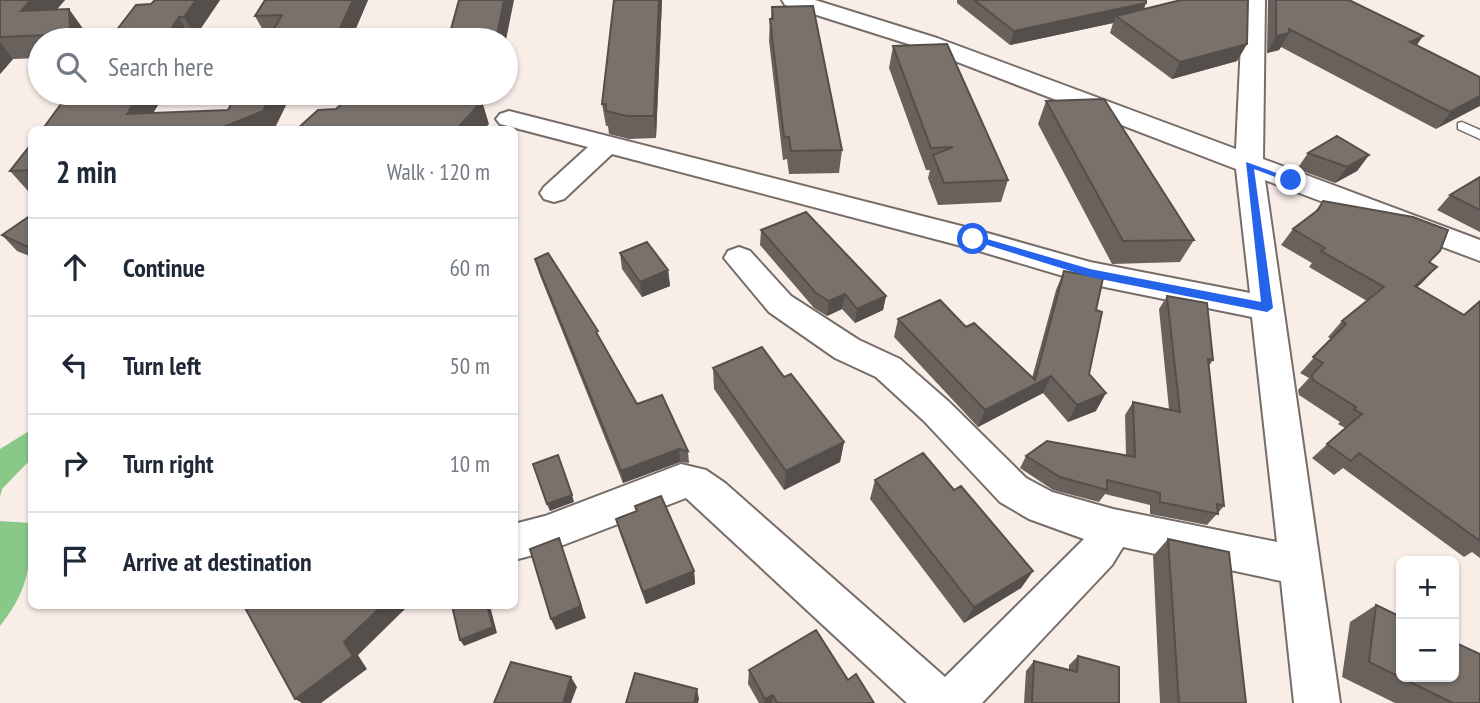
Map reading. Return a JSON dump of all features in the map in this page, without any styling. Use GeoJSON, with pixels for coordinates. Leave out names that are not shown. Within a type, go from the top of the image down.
{"type":"FeatureCollection","features":[{"type":"Feature","properties":{"kind":"street"},"geometry":{"type":"LineString","coordinates":[[793,0],[929,43],[1480,251]]}},
{"type":"Feature","properties":{"kind":"street"},"geometry":{"type":"LineString","coordinates":[[1254,0],[1249,164],[1318,703]]}},
{"type":"Feature","properties":{"kind":"street"},"geometry":{"type":"LineString","coordinates":[[509,119],[973,239],[1090,273],[1267,308]]}},
{"type":"Feature","properties":{"kind":"street"},"geometry":{"type":"LineString","coordinates":[[554,193],[607,144]]}},
{"type":"Feature","properties":{"kind":"street"},"geometry":{"type":"LineString","coordinates":[[738,258],[780,304],[848,349],[888,369],[936,411],[1013,490],[1043,507],[1113,527],[1300,566]]}},
{"type":"Feature","properties":{"kind":"street"},"geometry":{"type":"LineString","coordinates":[[518,541],[545,534],[681,481],[693,482],[712,495],[940,703]]}},
{"type":"Feature","properties":{"kind":"street"},"geometry":{"type":"LineString","coordinates":[[951,703],[1098,552],[1113,527]]}},
{"type":"Feature","properties":{"kind":"lane"},"geometry":{"type":"LineString","coordinates":[[1462,126],[1480,135]]}},
{"type":"Feature","properties":{"kind":"green space"},"geometry":{"type":"Polygon","coordinates":[[[28,432],[28,462],[2,489],[0,497],[0,449],[28,432]]]}},
{"type":"Feature","properties":{"kind":"green space"},"geometry":{"type":"Polygon","coordinates":[[[0,521],[28,523],[26,578],[16,602],[0,626],[0,521]]]}},
{"type":"Feature","properties":{"kind":"building"},"geometry":{"type":"Polygon","coordinates":[[[0,0],[31,0],[21,11],[69,9],[70,28],[28,28],[28,36],[0,37],[0,0]]]}},
{"type":"Feature","properties":{"kind":"building"},"geometry":{"type":"Polygon","coordinates":[[[155,0],[196,0],[172,28],[118,28],[136,5],[151,4],[155,0]]]}},
{"type":"Feature","properties":{"kind":"building"},"geometry":{"type":"Polygon","coordinates":[[[265,0],[353,0],[340,28],[274,28],[282,15],[255,16],[265,0]]]}},
{"type":"Feature","properties":{"kind":"building"},"geometry":{"type":"Polygon","coordinates":[[[459,0],[504,0],[498,28],[451,28],[459,0]]]}},
{"type":"Feature","properties":{"kind":"building"},"geometry":{"type":"Polygon","coordinates":[[[614,0],[659,0],[654,116],[627,116],[606,111],[606,104],[602,104],[614,0]]]}},
{"type":"Feature","properties":{"kind":"building"},"geometry":{"type":"Polygon","coordinates":[[[974,0],[1146,0],[1146,3],[1014,31],[974,0]]]}},
{"type":"Feature","properties":{"kind":"building"},"geometry":{"type":"Polygon","coordinates":[[[1181,0],[1248,0],[1247,44],[1180,62],[1116,16],[1181,0]]]}},
{"type":"Feature","properties":{"kind":"building"},"geometry":{"type":"Polygon","coordinates":[[[1276,0],[1349,0],[1423,36],[1410,42],[1480,77],[1480,96],[1450,112],[1289,29],[1289,33],[1276,36],[1276,0]]]}},
{"type":"Feature","properties":{"kind":"building"},"geometry":{"type":"Polygon","coordinates":[[[813,6],[842,150],[791,151],[789,137],[784,137],[770,19],[773,19],[772,7],[813,6]]]}},
{"type":"Feature","properties":{"kind":"building"},"geometry":{"type":"Polygon","coordinates":[[[947,44],[1008,180],[944,183],[933,155],[953,147],[931,148],[893,46],[947,44]]]}},
{"type":"Feature","properties":{"kind":"building"},"geometry":{"type":"Polygon","coordinates":[[[1104,99],[1194,240],[1123,241],[1046,101],[1104,99]]]}},
{"type":"Feature","properties":{"kind":"building"},"geometry":{"type":"Polygon","coordinates":[[[60,105],[133,105],[127,114],[228,110],[231,105],[266,105],[263,111],[226,126],[45,126],[60,105]]]}},
{"type":"Feature","properties":{"kind":"building"},"geometry":{"type":"Polygon","coordinates":[[[340,105],[478,105],[460,126],[300,126],[318,110],[336,109],[340,105]]]}},
{"type":"Feature","properties":{"kind":"building"},"geometry":{"type":"Polygon","coordinates":[[[1337,136],[1369,155],[1347,167],[1308,153],[1337,136]]]}},
{"type":"Feature","properties":{"kind":"building"},"geometry":{"type":"Polygon","coordinates":[[[28,148],[28,170],[10,171],[28,148]]]}},
{"type":"Feature","properties":{"kind":"building"},"geometry":{"type":"Polygon","coordinates":[[[1480,177],[1480,210],[1450,195],[1480,177]]]}},
{"type":"Feature","properties":{"kind":"building"},"geometry":{"type":"Polygon","coordinates":[[[1323,201],[1413,217],[1448,230],[1440,251],[1429,262],[1437,267],[1415,286],[1464,315],[1480,301],[1480,541],[1359,453],[1351,461],[1327,444],[1362,414],[1354,409],[1356,407],[1313,380],[1312,375],[1323,363],[1313,357],[1346,324],[1342,321],[1384,287],[1321,251],[1325,248],[1293,229],[1318,210],[1323,201]]]}},
{"type":"Feature","properties":{"kind":"building"},"geometry":{"type":"Polygon","coordinates":[[[806,212],[886,296],[857,309],[845,294],[829,301],[816,293],[761,230],[806,212]]]}},
{"type":"Feature","properties":{"kind":"building"},"geometry":{"type":"Polygon","coordinates":[[[28,217],[28,247],[2,235],[28,217]]]}},
{"type":"Feature","properties":{"kind":"building"},"geometry":{"type":"Polygon","coordinates":[[[647,242],[668,270],[640,282],[620,253],[647,242]]]}},
{"type":"Feature","properties":{"kind":"building"},"geometry":{"type":"Polygon","coordinates":[[[548,253],[598,331],[596,332],[637,404],[662,395],[688,451],[679,449],[621,471],[535,259],[548,253]]]}},
{"type":"Feature","properties":{"kind":"building"},"geometry":{"type":"Polygon","coordinates":[[[1064,271],[1103,278],[1096,310],[1102,312],[1089,374],[1106,393],[1077,405],[1051,376],[985,410],[898,319],[940,300],[966,327],[974,323],[1035,380],[1064,271]]]}},
{"type":"Feature","properties":{"kind":"building"},"geometry":{"type":"Polygon","coordinates":[[[1167,296],[1207,303],[1213,360],[1208,359],[1224,506],[1217,504],[1218,514],[1160,502],[1160,493],[1107,480],[1107,490],[1060,477],[1026,456],[1047,441],[1135,457],[1133,402],[1180,412],[1167,296]]]}},
{"type":"Feature","properties":{"kind":"building"},"geometry":{"type":"Polygon","coordinates":[[[762,347],[784,377],[791,374],[844,442],[786,471],[713,368],[762,347]]]}},
{"type":"Feature","properties":{"kind":"building"},"geometry":{"type":"Polygon","coordinates":[[[923,453],[954,490],[961,486],[1033,571],[974,607],[875,480],[923,453]]]}},
{"type":"Feature","properties":{"kind":"building"},"geometry":{"type":"Polygon","coordinates":[[[558,455],[572,495],[547,504],[533,464],[558,455]]]}},
{"type":"Feature","properties":{"kind":"building"},"geometry":{"type":"Polygon","coordinates":[[[661,496],[694,571],[643,592],[616,519],[637,511],[635,506],[661,496]]]}},
{"type":"Feature","properties":{"kind":"building"},"geometry":{"type":"Polygon","coordinates":[[[559,538],[581,606],[551,619],[530,549],[559,538]]]}},
{"type":"Feature","properties":{"kind":"building"},"geometry":{"type":"Polygon","coordinates":[[[1168,539],[1229,552],[1246,703],[1179,703],[1168,539]]]}},
{"type":"Feature","properties":{"kind":"building"},"geometry":{"type":"Polygon","coordinates":[[[1376,605],[1396,615],[1396,675],[1369,662],[1376,605]]]}},
{"type":"Feature","properties":{"kind":"building"},"geometry":{"type":"Polygon","coordinates":[[[246,609],[379,609],[344,642],[353,656],[295,699],[246,609]]]}},
{"type":"Feature","properties":{"kind":"building"},"geometry":{"type":"Polygon","coordinates":[[[453,609],[488,609],[493,627],[460,640],[453,609]]]}},
{"type":"Feature","properties":{"kind":"building"},"geometry":{"type":"Polygon","coordinates":[[[816,630],[848,680],[856,674],[874,703],[777,703],[773,695],[765,699],[749,670],[816,630]]]}},
{"type":"Feature","properties":{"kind":"building"},"geometry":{"type":"Polygon","coordinates":[[[1459,644],[1480,654],[1480,703],[1453,703],[1410,682],[1459,682],[1459,644]]]}},
{"type":"Feature","properties":{"kind":"building"},"geometry":{"type":"Polygon","coordinates":[[[1078,656],[1119,667],[1119,703],[1032,703],[1034,661],[1077,672],[1078,656]]]}},
{"type":"Feature","properties":{"kind":"building"},"geometry":{"type":"Polygon","coordinates":[[[511,662],[571,677],[563,703],[494,703],[511,662]]]}},
{"type":"Feature","properties":{"kind":"building"},"geometry":{"type":"Polygon","coordinates":[[[635,673],[697,689],[694,703],[626,703],[635,673]]]}},
{"type":"Feature","properties":{"kind":"route"},"geometry":{"type":"LineString","coordinates":[[973,239],[1090,273],[1267,308],[1249,164],[1291,180]]}}]}
